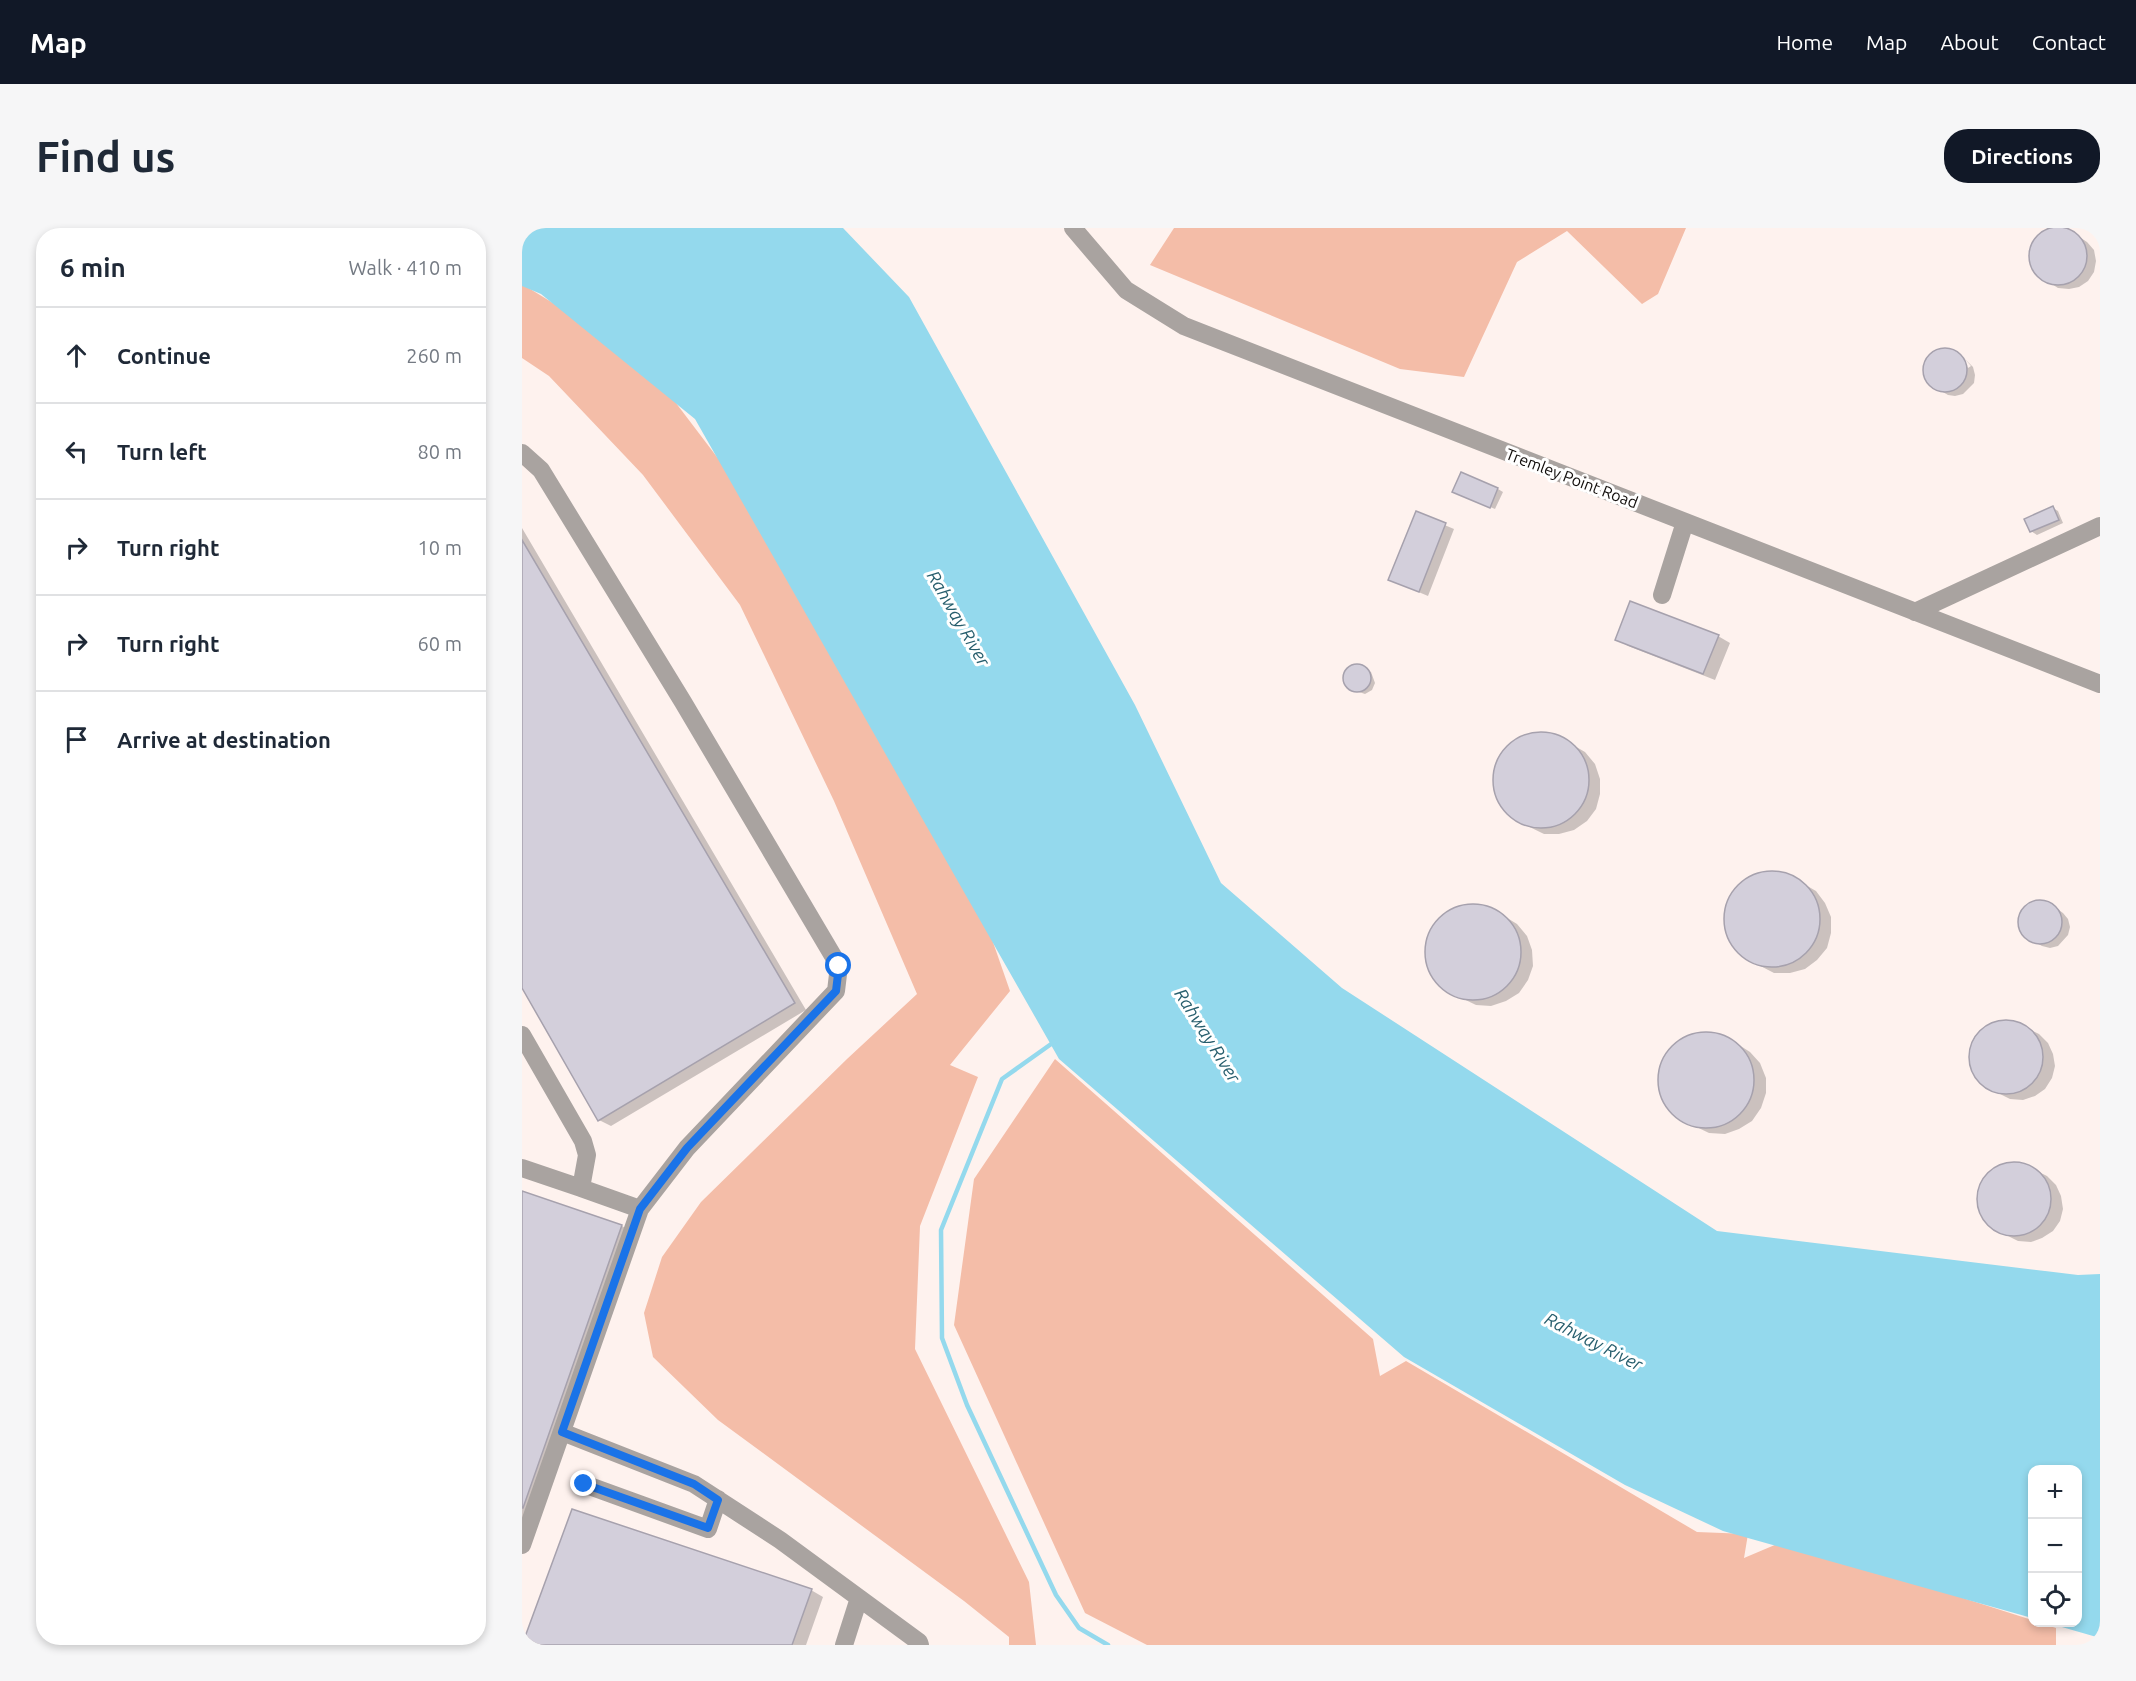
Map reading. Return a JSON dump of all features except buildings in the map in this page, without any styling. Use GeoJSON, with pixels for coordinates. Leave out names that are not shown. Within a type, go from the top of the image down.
{"type":"FeatureCollection","features":[{"type":"Feature","properties":{"kind":"street","name":"Tremley Point Road"},"geometry":{"type":"LineString","coordinates":[[1073,228],[1126,290],[1184,326],[2100,684]]}},
{"type":"Feature","properties":{"kind":"street"},"geometry":{"type":"LineString","coordinates":[[522,453],[541,470],[683,702],[839,966],[836,991],[687,1148],[640,1209],[522,1545]]}},
{"type":"Feature","properties":{"kind":"street"},"geometry":{"type":"LineString","coordinates":[[1662,595],[1685,522]]}},
{"type":"Feature","properties":{"kind":"street"},"geometry":{"type":"LineString","coordinates":[[1916,612],[2100,526]]}},
{"type":"Feature","properties":{"kind":"street"},"geometry":{"type":"LineString","coordinates":[[522,1035],[583,1141],[586,1155],[581,1188]]}},
{"type":"Feature","properties":{"kind":"street"},"geometry":{"type":"LineString","coordinates":[[522,1168],[640,1209]]}},
{"type":"Feature","properties":{"kind":"street"},"geometry":{"type":"LineString","coordinates":[[562,1432],[694,1484],[780,1540],[920,1645]]}},
{"type":"Feature","properties":{"kind":"street"},"geometry":{"type":"LineString","coordinates":[[584,1484],[708,1528],[718,1500]]}},
{"type":"Feature","properties":{"kind":"street"},"geometry":{"type":"LineString","coordinates":[[844,1645],[859,1598]]}},
{"type":"Feature","properties":{"kind":"shaded area"},"geometry":{"type":"Polygon","coordinates":[[[1174,228],[1686,228],[1658,294],[1642,304],[1567,231],[1517,262],[1464,377],[1400,369],[1150,265],[1174,228]]]}},
{"type":"Feature","properties":{"kind":"shaded area"},"geometry":{"type":"Polygon","coordinates":[[[522,284],[641,357],[853,636],[979,902],[1010,991],[950,1065],[978,1077],[920,1226],[915,1349],[1029,1582],[1036,1645],[1009,1645],[1009,1637],[964,1601],[718,1420],[653,1357],[644,1313],[662,1257],[701,1202],[917,994],[834,801],[740,605],[643,475],[549,376],[522,358],[522,284]]]}},
{"type":"Feature","properties":{"kind":"shaded area"},"geometry":{"type":"Polygon","coordinates":[[[1055,1059],[1373,1339],[1380,1376],[1406,1361],[1697,1532],[1748,1534],[1744,1558],[1784,1541],[2028,1619],[2028,1627],[2056,1628],[2056,1645],[1147,1645],[1085,1613],[954,1325],[974,1179],[1055,1059]]]}},
{"type":"Feature","properties":{"kind":"water","name":"Rahway River"},"geometry":{"type":"Polygon","coordinates":[[[522,228],[843,228],[909,297],[1135,705],[1221,883],[1342,988],[1717,1231],[2078,1275],[2100,1274],[2100,1638],[2062,1627],[2082,1627],[2082,1465],[2028,1465],[2028,1617],[1723,1531],[1625,1485],[1404,1357],[1059,1059],[695,419],[541,294],[522,286],[522,228]]]}},
{"type":"Feature","properties":{"kind":"waterway"},"geometry":{"type":"LineString","coordinates":[[1054,1042],[1002,1079],[941,1230],[942,1338],[967,1405],[1056,1595],[1079,1628],[1108,1645]]}},
{"type":"Feature","properties":{"kind":"route"},"geometry":{"type":"LineString","coordinates":[[584,1484],[708,1528],[718,1500],[694,1484],[562,1432],[640,1209],[687,1148],[836,991],[839,966]]}}]}
